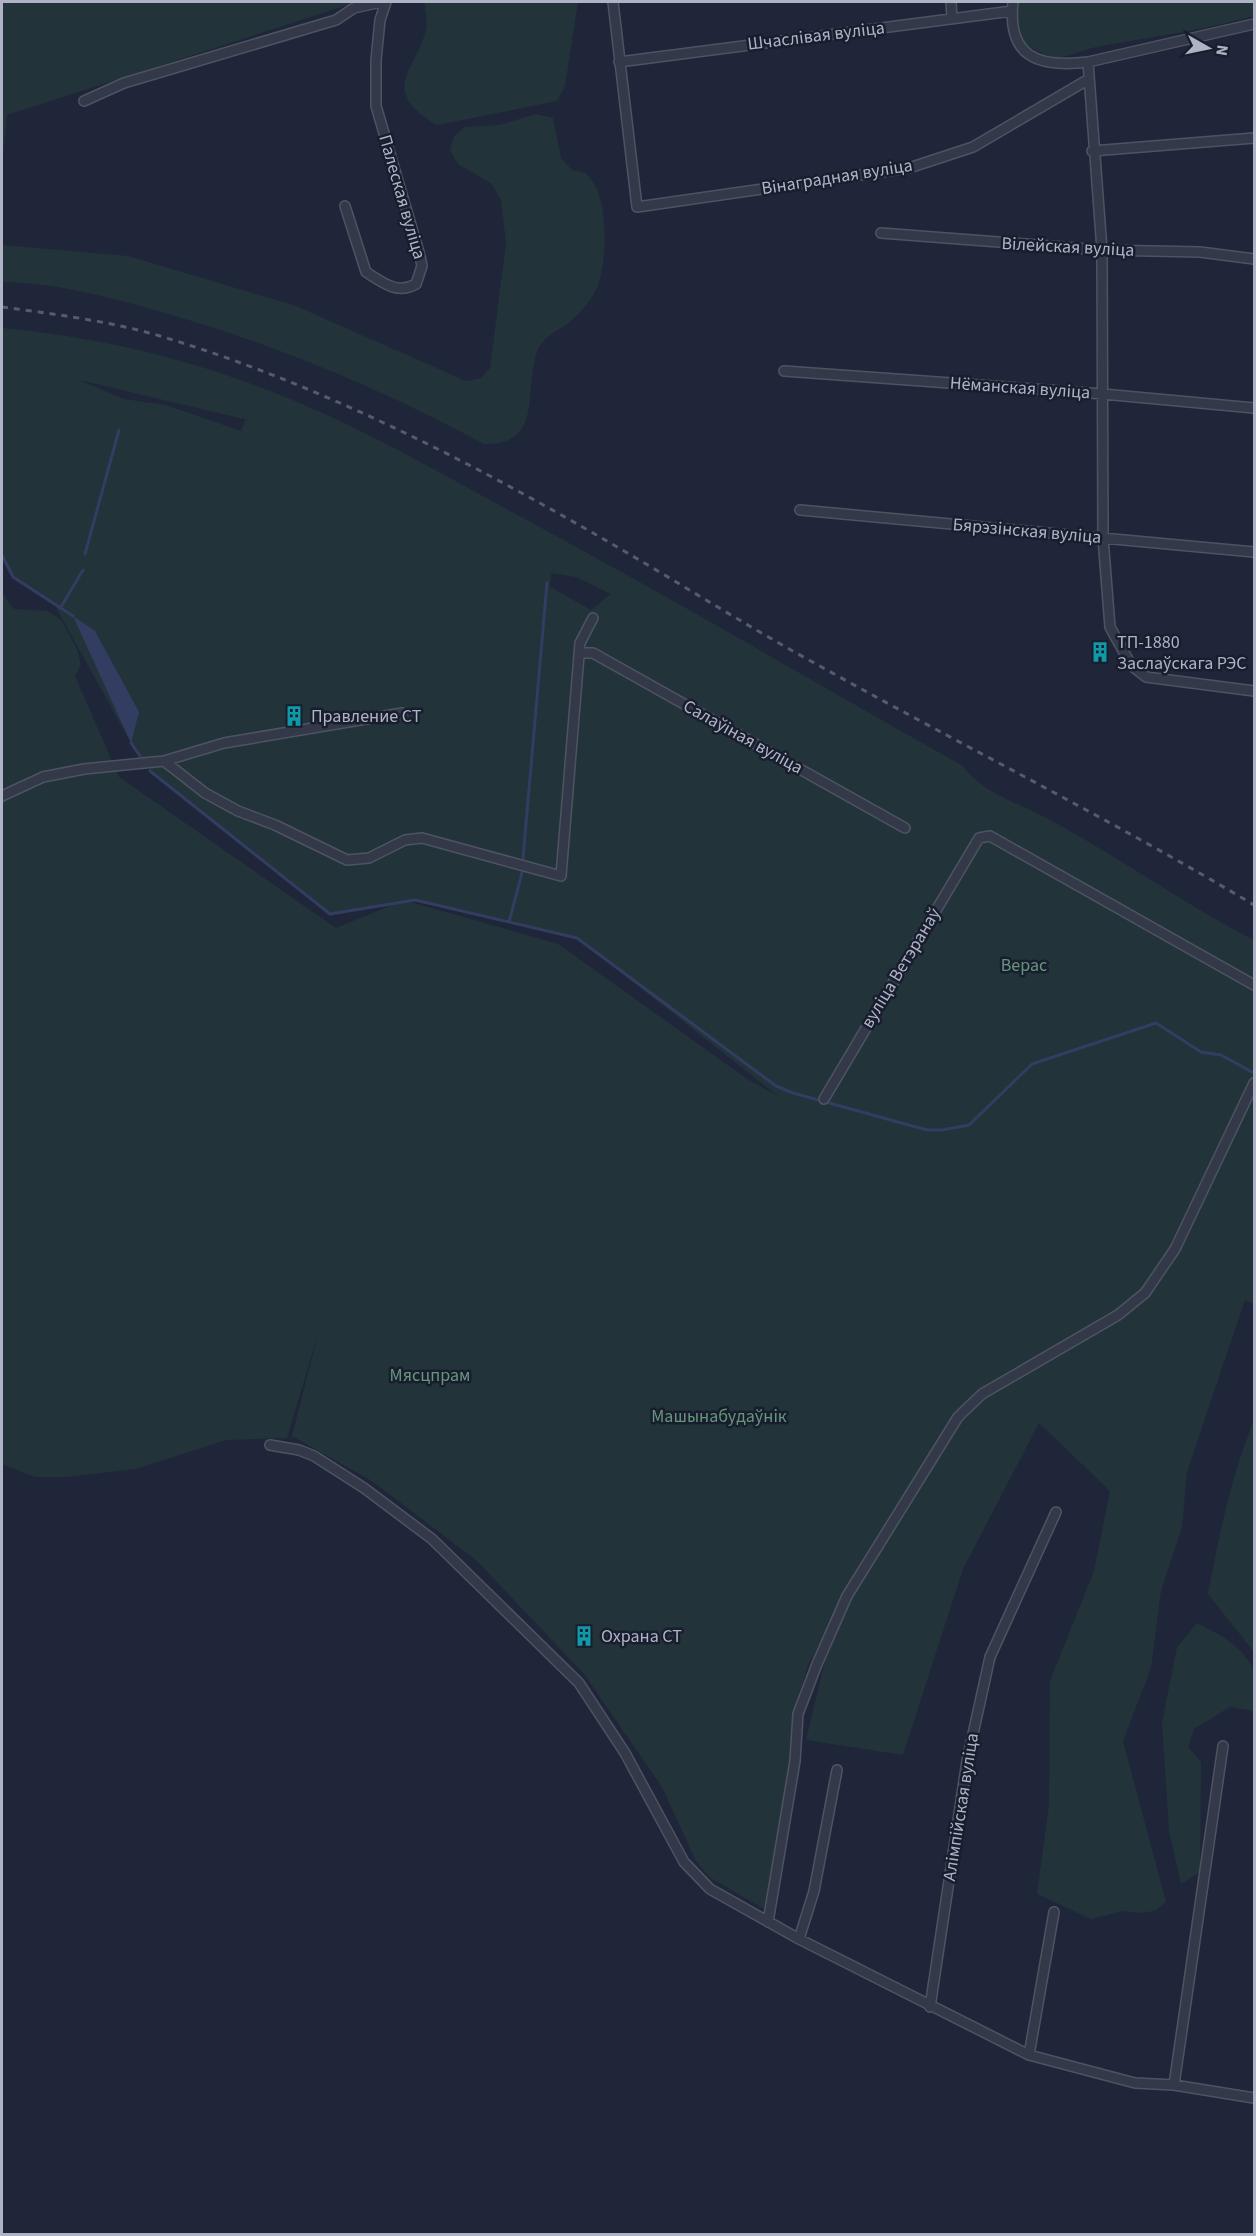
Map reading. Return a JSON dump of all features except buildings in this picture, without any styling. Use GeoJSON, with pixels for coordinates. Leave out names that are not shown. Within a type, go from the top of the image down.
{"type":"FeatureCollection","features":[{"type":"Feature","properties":{"kind":"street","name":"Палеская вуліца"},"geometry":{"type":"LineString","coordinates":[[345,206],[366,272],[399,289],[408,289],[416,284],[422,266],[420,256],[376,106],[376,60],[384,2]]}},
{"type":"Feature","properties":{"kind":"street"},"geometry":{"type":"LineString","coordinates":[[84,101],[124,82],[336,20],[354,8],[384,2]]}},
{"type":"Feature","properties":{"kind":"street"},"geometry":{"type":"LineString","coordinates":[[613,2],[619,62]]}},
{"type":"Feature","properties":{"kind":"street"},"geometry":{"type":"LineString","coordinates":[[951,2],[952,19]]}},
{"type":"Feature","properties":{"kind":"street"},"geometry":{"type":"LineString","coordinates":[[1013,6],[1014,37],[1021,50],[1029,56],[1063,64],[1088,62],[1254,24]]}},
{"type":"Feature","properties":{"kind":"street","name":"Шчаслівая вуліца"},"geometry":{"type":"LineString","coordinates":[[619,62],[952,19],[1013,6]]}},
{"type":"Feature","properties":{"kind":"street","name":"Вінаградная вуліца"},"geometry":{"type":"LineString","coordinates":[[619,62],[637,207],[909,168],[973,147],[1089,79]]}},
{"type":"Feature","properties":{"kind":"street"},"geometry":{"type":"LineString","coordinates":[[1088,62],[1092,151],[1102,250],[1103,538],[1110,627],[1131,665],[1146,677],[1254,691]]}},
{"type":"Feature","properties":{"kind":"street"},"geometry":{"type":"LineString","coordinates":[[1092,151],[1254,138]]}},
{"type":"Feature","properties":{"kind":"street","name":"Вілейская вуліца"},"geometry":{"type":"LineString","coordinates":[[881,233],[1102,250],[1200,252],[1254,259]]}},
{"type":"Feature","properties":{"kind":"street","name":"Нёманская вуліца"},"geometry":{"type":"LineString","coordinates":[[784,371],[1103,394],[1254,408]]}},
{"type":"Feature","properties":{"kind":"street","name":"Бярэзінская вуліца"},"geometry":{"type":"LineString","coordinates":[[800,510],[1254,552]]}},
{"type":"Feature","properties":{"kind":"street"},"geometry":{"type":"LineString","coordinates":[[164,761],[205,793],[238,811],[275,825],[347,860],[369,858],[405,840],[422,838],[561,876],[581,636],[593,618]]}},
{"type":"Feature","properties":{"kind":"street","name":"Салаўіная вуліца"},"geometry":{"type":"LineString","coordinates":[[579,653],[593,653],[905,828]]}},
{"type":"Feature","properties":{"kind":"street"},"geometry":{"type":"LineString","coordinates":[[2,796],[43,777],[84,769],[164,761],[224,743],[402,713]]}},
{"type":"Feature","properties":{"kind":"street","name":"вуліца Ветэранаў"},"geometry":{"type":"LineString","coordinates":[[824,1098],[979,838],[990,836],[1254,985]]}},
{"type":"Feature","properties":{"kind":"street"},"geometry":{"type":"LineString","coordinates":[[768,1922],[795,1761],[798,1714],[816,1664],[847,1596],[958,1417],[982,1394],[1118,1315],[1145,1293],[1175,1249],[1254,1083]]}},
{"type":"Feature","properties":{"kind":"street"},"geometry":{"type":"LineString","coordinates":[[270,1445],[298,1450],[314,1456],[364,1488],[432,1539],[579,1683],[625,1753],[684,1862],[710,1888],[799,1939],[1029,2055],[1135,2083],[1174,2085],[1254,2098]]}},
{"type":"Feature","properties":{"kind":"street","name":"Алімпійская вуліца"},"geometry":{"type":"LineString","coordinates":[[930,2007],[966,1761],[990,1657],[1056,1512]]}},
{"type":"Feature","properties":{"kind":"street"},"geometry":{"type":"LineString","coordinates":[[1174,2085],[1223,1746]]}},
{"type":"Feature","properties":{"kind":"street"},"geometry":{"type":"LineString","coordinates":[[799,1939],[814,1891],[837,1770]]}},
{"type":"Feature","properties":{"kind":"street"},"geometry":{"type":"LineString","coordinates":[[1029,2055],[1054,1912]]}},
{"type":"Feature","properties":{"kind":"green space"},"geometry":{"type":"Polygon","coordinates":[[[2,2],[375,2],[351,4],[7,115],[2,164],[2,2]]]}},
{"type":"Feature","properties":{"kind":"green space"},"geometry":{"type":"Polygon","coordinates":[[[424,2],[578,2],[565,86],[557,101],[437,125],[419,113],[409,102],[405,91],[405,81],[426,30],[424,2]]]}},
{"type":"Feature","properties":{"kind":"green space"},"geometry":{"type":"Polygon","coordinates":[[[1018,2],[1254,2],[1254,16],[1205,28],[1096,47],[1067,56],[1054,57],[1025,44],[1017,24],[1018,2]]]}},
{"type":"Feature","properties":{"kind":"green space"},"geometry":{"type":"Polygon","coordinates":[[[536,114],[553,118],[561,158],[572,170],[586,173],[597,189],[603,214],[604,257],[599,283],[590,299],[572,320],[540,345],[534,365],[528,412],[524,425],[516,435],[503,442],[484,444],[331,371],[213,328],[88,293],[46,285],[2,282],[2,245],[128,256],[296,306],[466,381],[481,378],[490,368],[506,243],[501,200],[492,184],[458,164],[450,150],[454,136],[465,127],[500,125],[536,114]]]}},
{"type":"Feature","properties":{"kind":"green space"},"geometry":{"type":"Polygon","coordinates":[[[2,328],[67,336],[131,348],[195,365],[292,400],[426,465],[635,579],[963,766],[971,776],[993,792],[1056,823],[1254,940],[1254,1304],[1245,1300],[1187,1472],[1182,1527],[1161,1591],[1151,1668],[1123,1741],[1166,1902],[1155,1911],[1140,1913],[1123,1911],[1091,1919],[1037,1894],[1049,1805],[1050,1681],[1094,1571],[1110,1491],[1039,1423],[963,1569],[903,1755],[806,1740],[836,1614],[808,1665],[794,1711],[786,1799],[764,1909],[709,1877],[696,1861],[662,1787],[584,1674],[477,1561],[372,1481],[292,1436],[318,1334],[287,1438],[226,1440],[136,1469],[67,1477],[35,1477],[2,1464],[2,593],[14,609],[48,611],[61,620],[77,649],[81,665],[75,676],[119,777],[336,928],[397,903],[330,914],[150,771],[131,743],[54,604],[13,577],[2,555],[2,328]],[[79,380],[124,399],[166,405],[241,431],[245,420],[248,420],[79,380]],[[551,573],[550,587],[591,610],[611,594],[576,577],[551,573]],[[415,900],[407,901],[558,944],[747,1079],[778,1096],[577,938],[415,900]]]}},
{"type":"Feature","properties":{"kind":"green space"},"geometry":{"type":"Polygon","coordinates":[[[1254,1421],[1254,1652],[1208,1594],[1232,1484],[1254,1421]]]}},
{"type":"Feature","properties":{"kind":"green space"},"geometry":{"type":"Polygon","coordinates":[[[1197,1623],[1230,1642],[1250,1663],[1255,1676],[1254,1711],[1230,1707],[1194,1729],[1188,1747],[1201,1762],[1200,1872],[1181,1884],[1169,1831],[1162,1723],[1177,1647],[1197,1623]]]}},
{"type":"Feature","properties":{"kind":"water"},"geometry":{"type":"Polygon","coordinates":[[[73,616],[95,631],[139,712],[131,743],[73,616]]]}},
{"type":"Feature","properties":{"kind":"waterway"},"geometry":{"type":"LineString","coordinates":[[85,554],[119,430]]}},
{"type":"Feature","properties":{"kind":"waterway"},"geometry":{"type":"LineString","coordinates":[[2,555],[13,577],[73,616]]}},
{"type":"Feature","properties":{"kind":"waterway"},"geometry":{"type":"LineString","coordinates":[[61,607],[83,570]]}},
{"type":"Feature","properties":{"kind":"waterway"},"geometry":{"type":"LineString","coordinates":[[523,858],[547,583]]}},
{"type":"Feature","properties":{"kind":"waterway"},"geometry":{"type":"LineString","coordinates":[[131,743],[140,756]]}},
{"type":"Feature","properties":{"kind":"waterway"},"geometry":{"type":"LineString","coordinates":[[150,771],[330,914],[415,900],[577,938],[776,1086],[793,1093],[927,1130],[969,1125],[1032,1064],[1156,1023],[1201,1052],[1221,1055],[1252,1072]]}},
{"type":"Feature","properties":{"kind":"waterway"},"geometry":{"type":"LineString","coordinates":[[509,922],[522,873]]}},
{"type":"Feature","properties":{"kind":"railway"},"geometry":{"type":"LineString","coordinates":[[2,307],[101,322],[160,336],[281,378],[398,430],[456,458],[569,519],[793,651],[1092,813],[1254,905]]}},
{"type":"Feature","properties":{"kind":"place","name":"ТП-1880 Заслаўскага РЭС"},"geometry":{"type":"Point","coordinates":[1100,652]}},
{"type":"Feature","properties":{"kind":"place","name":"Правление СТ"},"geometry":{"type":"Point","coordinates":[294,716]}},
{"type":"Feature","properties":{"kind":"place","name":"Охрана СТ"},"geometry":{"type":"Point","coordinates":[584,1636]}},
{"type":"Feature","properties":{"kind":"park label","name":"Верас"},"geometry":{"type":"Point","coordinates":[1024,965]}},
{"type":"Feature","properties":{"kind":"park label","name":"Мясцпрам"},"geometry":{"type":"Point","coordinates":[430,1375]}},
{"type":"Feature","properties":{"kind":"park label","name":"Машынабудаўнік"},"geometry":{"type":"Point","coordinates":[719,1416]}}]}
